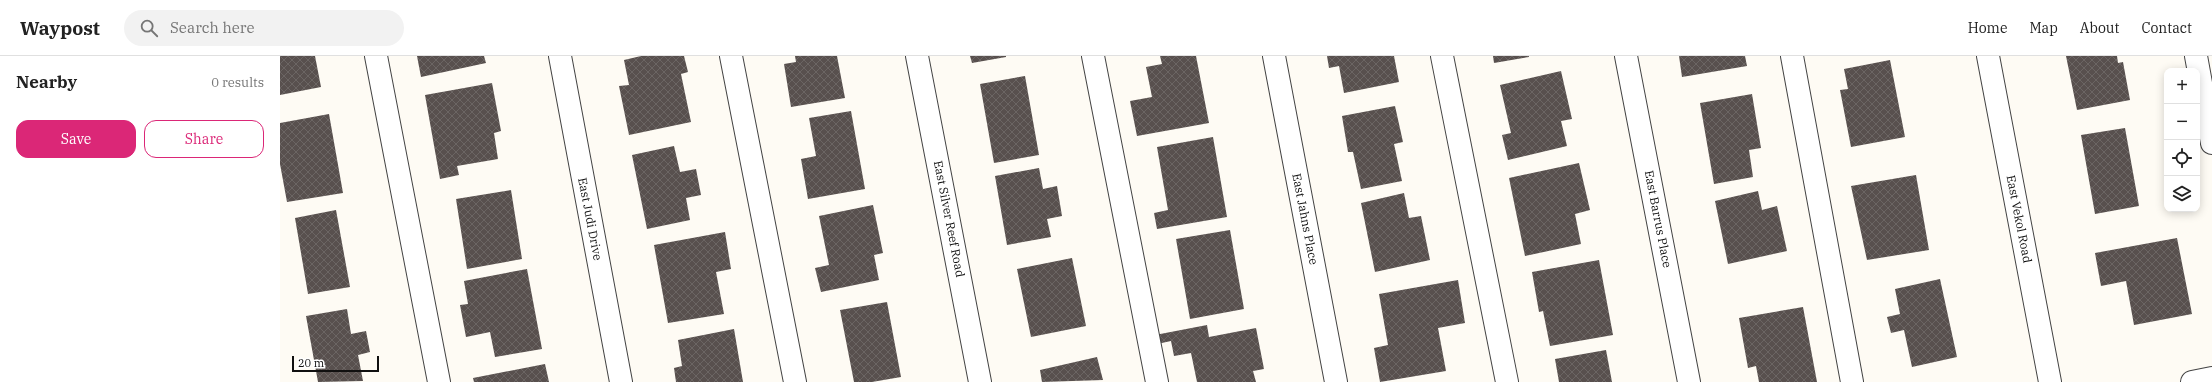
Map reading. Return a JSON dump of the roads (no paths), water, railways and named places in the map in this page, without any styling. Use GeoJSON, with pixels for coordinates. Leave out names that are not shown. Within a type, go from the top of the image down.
{"type":"FeatureCollection","features":[{"type":"Feature","properties":{"kind":"street"},"geometry":{"type":"LineString","coordinates":[[376,56],[438,382]]}},
{"type":"Feature","properties":{"kind":"street","name":"East Judi Drive"},"geometry":{"type":"LineString","coordinates":[[560,56],[621,382]]}},
{"type":"Feature","properties":{"kind":"street"},"geometry":{"type":"LineString","coordinates":[[731,56],[795,382]]}},
{"type":"Feature","properties":{"kind":"street","name":"East Silver Reef Road"},"geometry":{"type":"LineString","coordinates":[[917,56],[980,382]]}},
{"type":"Feature","properties":{"kind":"street"},"geometry":{"type":"LineString","coordinates":[[1093,56],[1157,382]]}},
{"type":"Feature","properties":{"kind":"street","name":"East Jahns Place"},"geometry":{"type":"LineString","coordinates":[[1274,56],[1336,382]]}},
{"type":"Feature","properties":{"kind":"street"},"geometry":{"type":"LineString","coordinates":[[1442,56],[1507,382]]}},
{"type":"Feature","properties":{"kind":"street","name":"East Barrus Place"},"geometry":{"type":"LineString","coordinates":[[1626,56],[1689,382]]}},
{"type":"Feature","properties":{"kind":"street"},"geometry":{"type":"LineString","coordinates":[[1792,56],[1852,382]]}},
{"type":"Feature","properties":{"kind":"street","name":"East Vekol Road"},"geometry":{"type":"LineString","coordinates":[[1988,56],[2050,382]]}},
{"type":"Feature","properties":{"kind":"street"},"geometry":{"type":"LineString","coordinates":[[2196,56],[2212,143]]}},
{"type":"Feature","properties":{"kind":"street"},"geometry":{"type":"LineString","coordinates":[[2192,382],[2212,378]]}}]}
